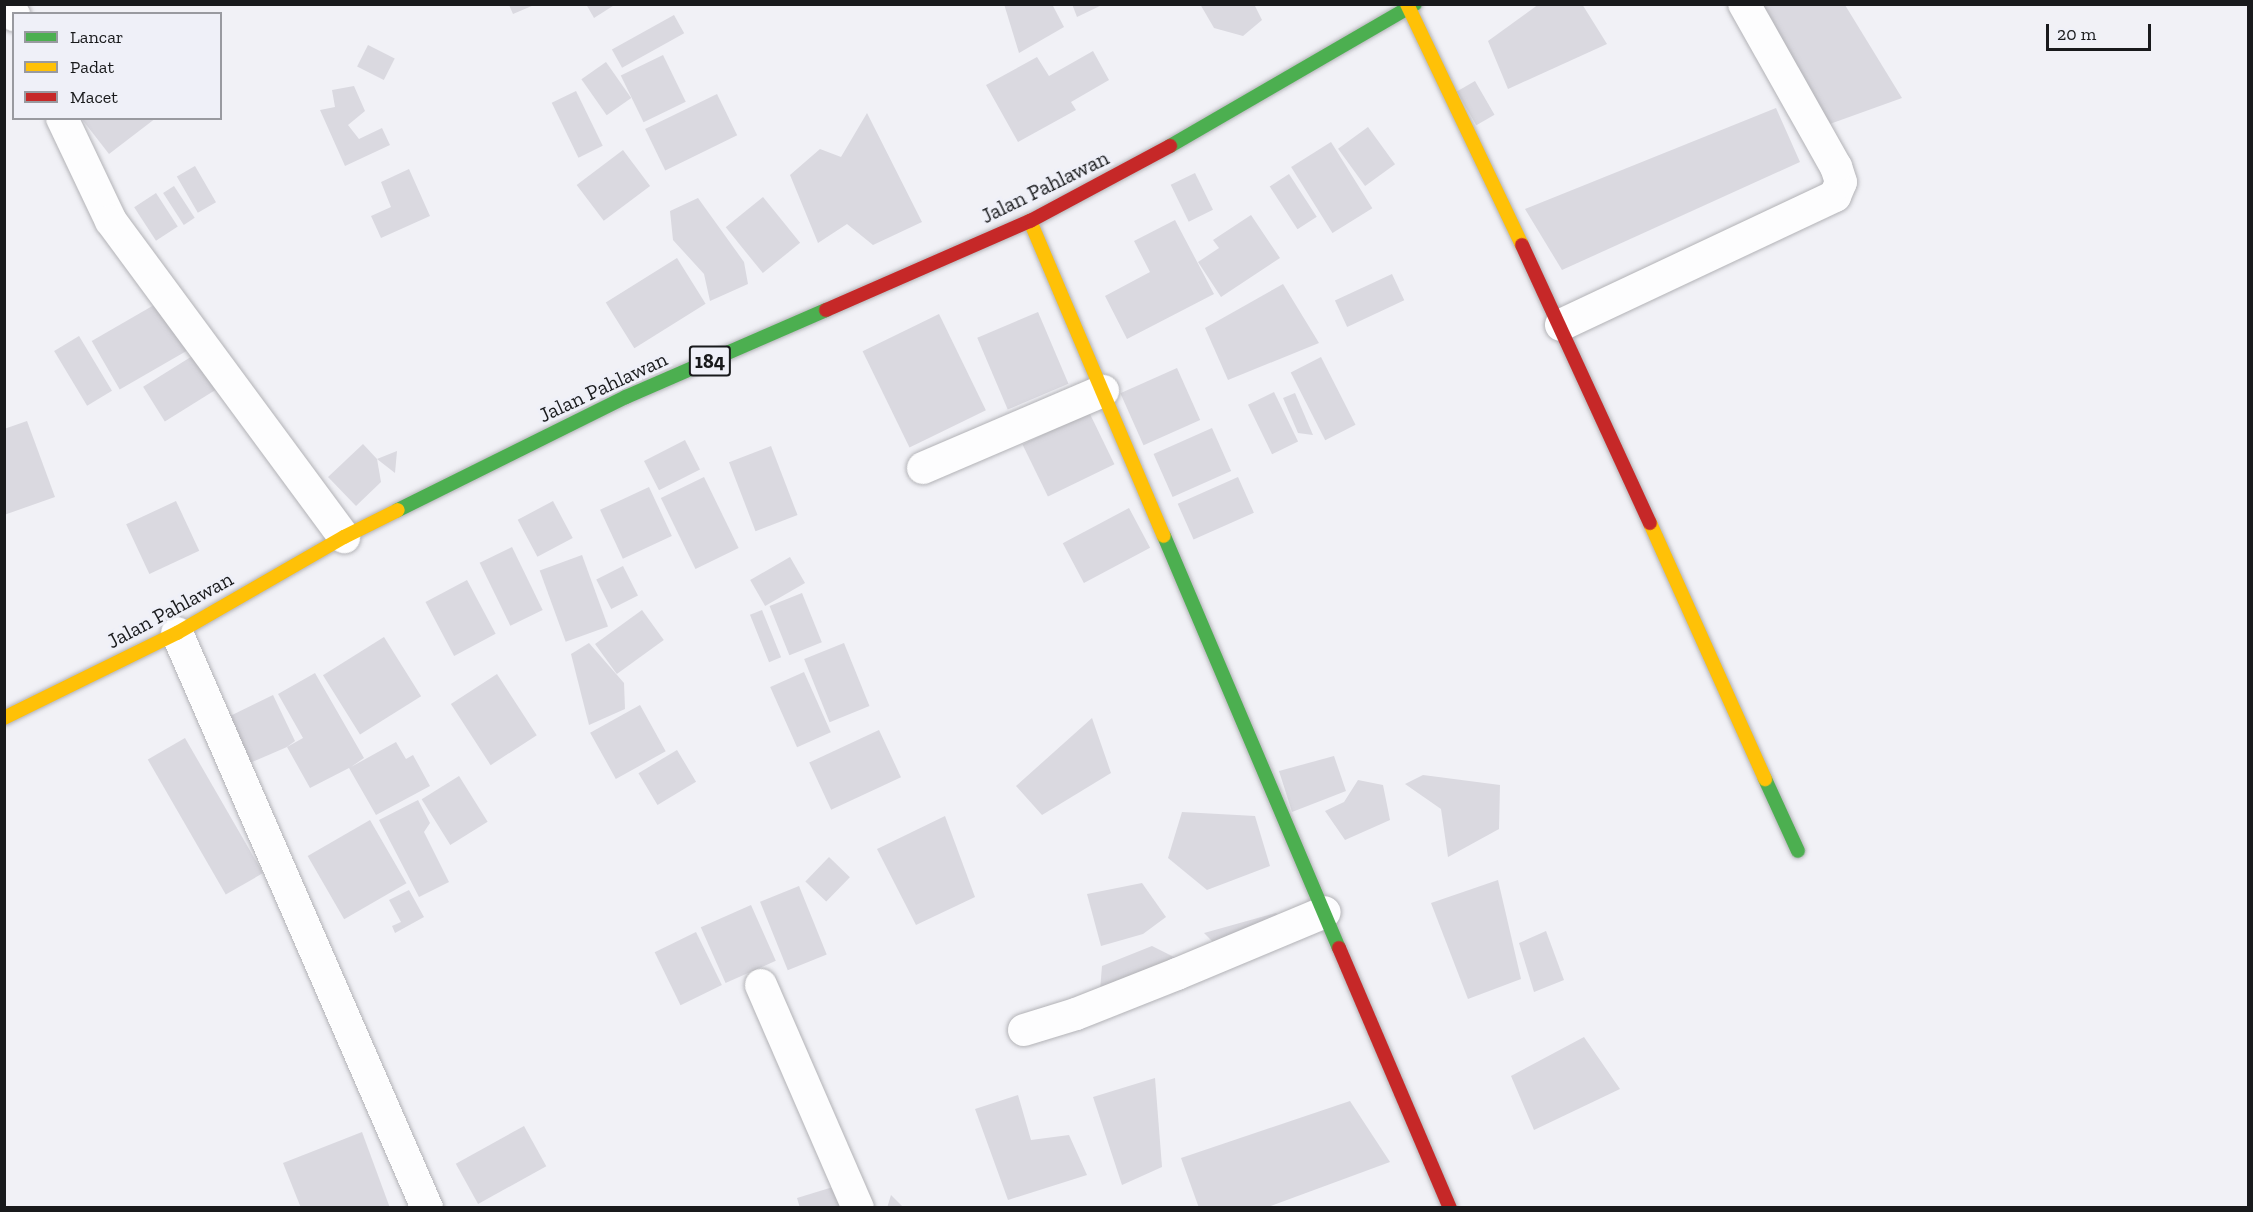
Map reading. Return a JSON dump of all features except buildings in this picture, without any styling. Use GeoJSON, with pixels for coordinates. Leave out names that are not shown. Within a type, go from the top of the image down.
{"type":"FeatureCollection","features":[{"type":"Feature","properties":{"kind":"street"},"geometry":{"type":"LineString","coordinates":[[1561,325],[1836,196],[1841,182],[1836,167],[1744,4]]}},
{"type":"Feature","properties":{"kind":"street"},"geometry":{"type":"LineString","coordinates":[[1410,6],[1561,325],[1798,851]]}},
{"type":"Feature","properties":{"kind":"street","name":"Jalan Pahlawan"},"geometry":{"type":"LineString","coordinates":[[4,718],[177,633],[344,537],[626,397],[1030,220],[1151,157],[1410,6]]}},
{"type":"Feature","properties":{"kind":"street"},"geometry":{"type":"LineString","coordinates":[[63,120],[111,221],[344,537]]}},
{"type":"Feature","properties":{"kind":"street"},"geometry":{"type":"LineString","coordinates":[[1030,220],[1448,1207]]}},
{"type":"Feature","properties":{"kind":"street"},"geometry":{"type":"LineString","coordinates":[[922,468],[1103,391]]}},
{"type":"Feature","properties":{"kind":"street"},"geometry":{"type":"LineString","coordinates":[[177,633],[427,1208]]}},
{"type":"Feature","properties":{"kind":"street"},"geometry":{"type":"LineString","coordinates":[[1024,1030],[1147,986],[1325,912]]}},
{"type":"Feature","properties":{"kind":"street"},"geometry":{"type":"LineString","coordinates":[[761,985],[858,1208]]}},
{"type":"Feature","properties":{"kind":"traffic: fast"},"geometry":{"type":"LineString","coordinates":[[1170,146],[1415,4]]}},
{"type":"Feature","properties":{"kind":"traffic: fast"},"geometry":{"type":"LineString","coordinates":[[398,510],[626,397],[826,310]]}},
{"type":"Feature","properties":{"kind":"traffic: fast"},"geometry":{"type":"LineString","coordinates":[[1164,536],[1339,948]]}},
{"type":"Feature","properties":{"kind":"traffic: fast"},"geometry":{"type":"LineString","coordinates":[[1765,779],[1798,851]]}},
{"type":"Feature","properties":{"kind":"traffic: slow"},"geometry":{"type":"LineString","coordinates":[[1407,4],[1522,245]]}},
{"type":"Feature","properties":{"kind":"traffic: slow"},"geometry":{"type":"LineString","coordinates":[[1030,221],[1164,536]]}},
{"type":"Feature","properties":{"kind":"traffic: slow"},"geometry":{"type":"LineString","coordinates":[[4,718],[177,633],[344,537],[398,510]]}},
{"type":"Feature","properties":{"kind":"traffic: slow"},"geometry":{"type":"LineString","coordinates":[[1650,523],[1765,779]]}},
{"type":"Feature","properties":{"kind":"traffic: jam"},"geometry":{"type":"LineString","coordinates":[[826,310],[1030,221],[1170,146]]}},
{"type":"Feature","properties":{"kind":"traffic: jam"},"geometry":{"type":"LineString","coordinates":[[1522,245],[1650,523]]}},
{"type":"Feature","properties":{"kind":"traffic: jam"},"geometry":{"type":"LineString","coordinates":[[1339,948],[1450,1208]]}}]}
